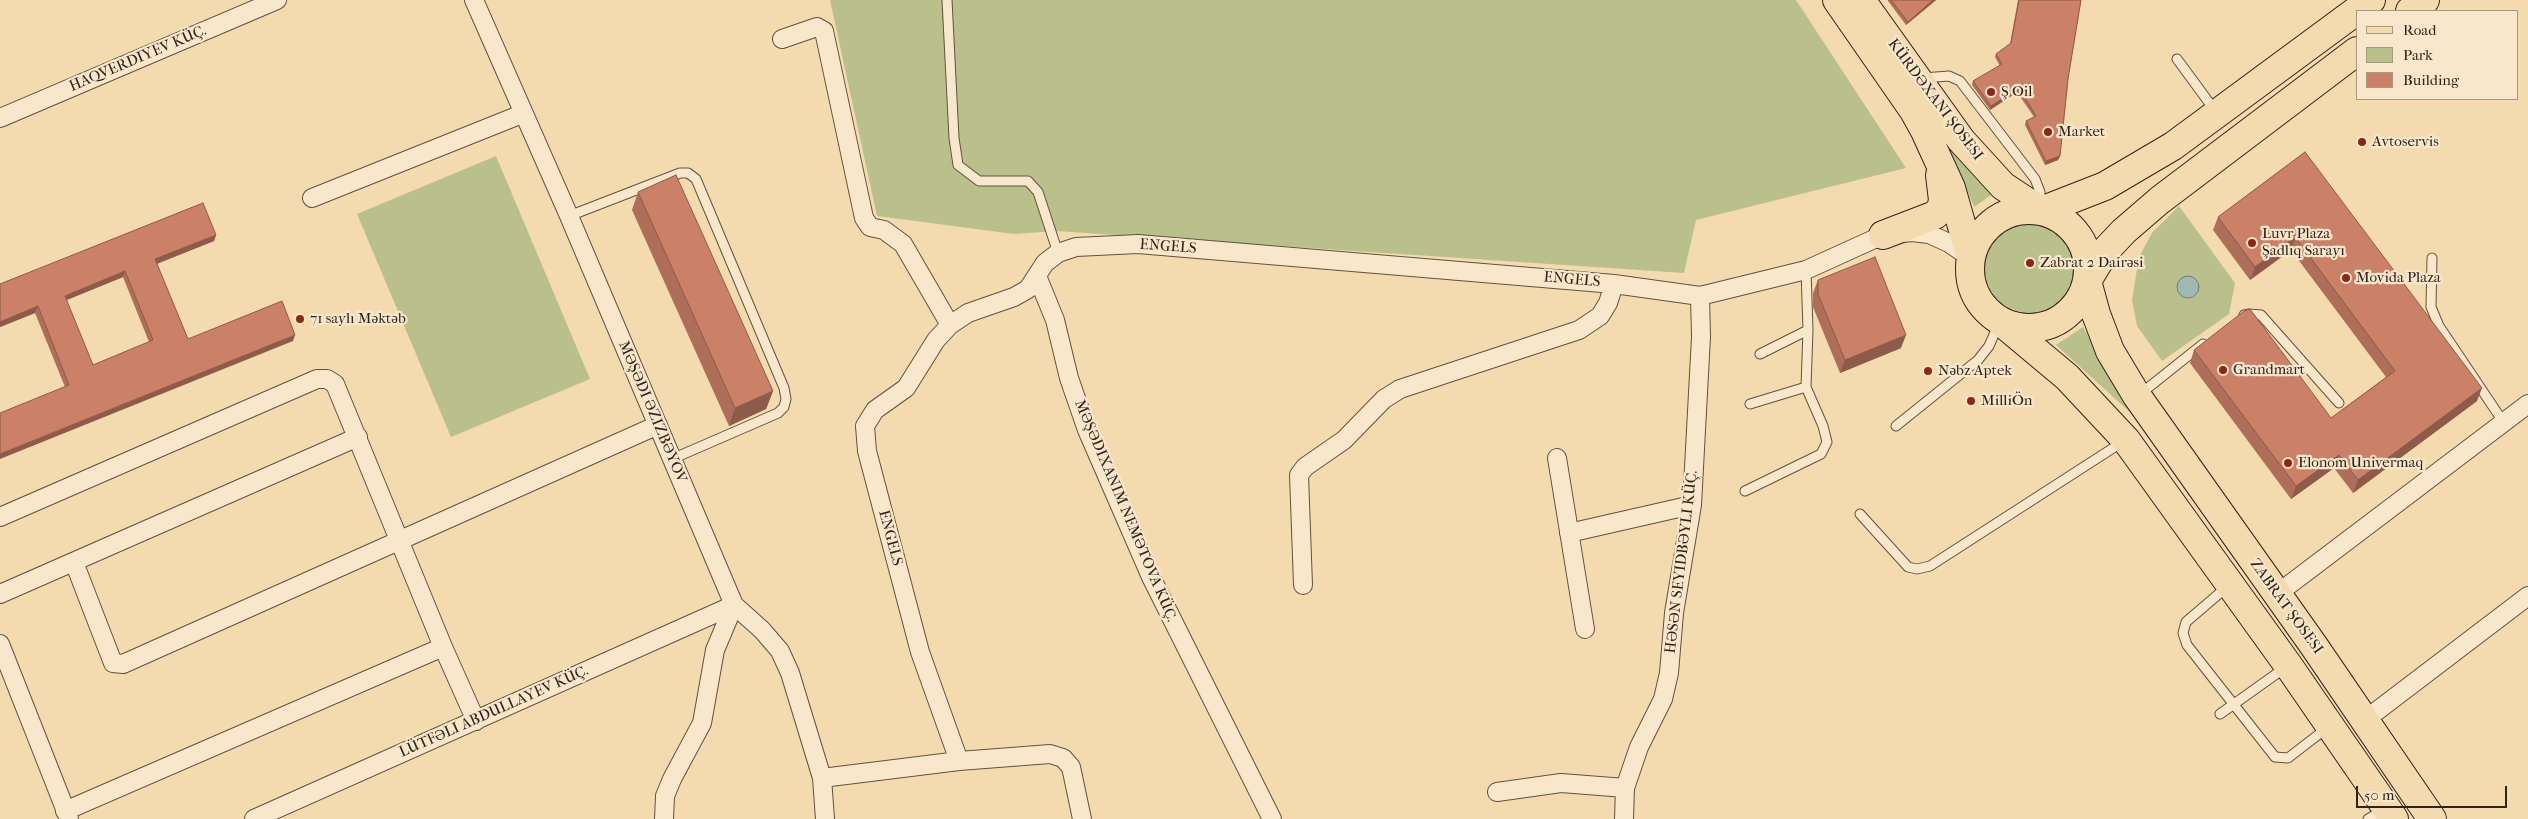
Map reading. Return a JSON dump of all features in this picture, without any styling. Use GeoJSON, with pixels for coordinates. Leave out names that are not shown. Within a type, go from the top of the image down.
{"type":"FeatureCollection","features":[{"type":"Feature","properties":{"kind":"main road"},"geometry":{"type":"LineString","coordinates":[[1837,0],[1914,111],[1938,159],[1954,197],[1971,258]]}},
{"type":"Feature","properties":{"kind":"main road"},"geometry":{"type":"LineString","coordinates":[[1861,0],[1961,140],[1982,164],[2003,186],[2041,211],[2058,218],[2072,229],[2083,244],[2088,262],[2087,281]]}},
{"type":"Feature","properties":{"kind":"main road"},"geometry":{"type":"LineString","coordinates":[[2357,10],[2370,0]]}},
{"type":"Feature","properties":{"kind":"main road"},"geometry":{"type":"LineString","coordinates":[[2356,10],[2173,146],[2105,186],[2041,211],[2022,210],[2004,215],[1989,226],[1977,240],[1971,258],[1970,276],[1975,294],[1985,309],[2067,377],[2126,440],[2330,726],[2383,815]]}},
{"type":"Feature","properties":{"kind":"main road"},"geometry":{"type":"LineString","coordinates":[[2000,321],[2017,327],[2036,328],[2054,322],[2069,312],[2080,298],[2087,281],[2106,250],[2153,206],[2356,53]]}},
{"type":"Feature","properties":{"kind":"main road"},"geometry":{"type":"LineString","coordinates":[[1884,235],[1935,215],[1941,209],[1943,200],[1938,159]]}},
{"type":"Feature","properties":{"kind":"main road","name":"ZABRAT ŞOSESI"},"geometry":{"type":"LineString","coordinates":[[2087,281],[2110,351],[2137,396],[2365,720],[2432,819]]}},
{"type":"Feature","properties":{"kind":"street","name":"HAQVERDIYEV KÜÇ."},"geometry":{"type":"LineString","coordinates":[[0,118],[277,0]]}},
{"type":"Feature","properties":{"kind":"street","name":"MƏŞƏDI ƏZIZBƏYOV"},"geometry":{"type":"LineString","coordinates":[[474,0],[522,114],[569,216],[734,605],[762,630],[780,651],[790,673],[822,778],[825,819]]}},
{"type":"Feature","properties":{"kind":"street"},"geometry":{"type":"LineString","coordinates":[[782,39],[817,27],[824,31],[864,218],[870,227],[884,230],[903,244],[950,325]]}},
{"type":"Feature","properties":{"kind":"street"},"geometry":{"type":"LineString","coordinates":[[312,198],[522,114]]}},
{"type":"Feature","properties":{"kind":"street","name":"ENGELS"},"geometry":{"type":"LineString","coordinates":[[959,761],[920,652],[864,435],[865,426],[875,410],[906,388],[936,340],[950,325],[968,314],[1014,297],[1028,289],[1045,263],[1058,253],[1076,247],[1138,244],[1614,284],[1700,296],[1806,270],[1884,235],[1912,232],[1929,234],[1949,243],[1971,258]]}},
{"type":"Feature","properties":{"kind":"street"},"geometry":{"type":"LineString","coordinates":[[1037,276],[1055,320],[1069,378],[1087,430],[1147,568],[1272,819]]}},
{"type":"Feature","properties":{"kind":"street"},"geometry":{"type":"LineString","coordinates":[[1303,585],[1299,475],[1305,467],[1344,440],[1384,399],[1400,389],[1579,330],[1600,316],[1608,303],[1614,284]]}},
{"type":"Feature","properties":{"kind":"street","name":"HƏSƏN SEYIDBƏYLI KÜÇ."},"geometry":{"type":"LineString","coordinates":[[1624,819],[1625,788],[1639,747],[1663,699],[1669,673],[1674,613],[1692,505],[1701,337],[1700,296]]}},
{"type":"Feature","properties":{"kind":"street"},"geometry":{"type":"LineString","coordinates":[[0,517],[317,379],[327,379],[335,384],[443,647],[476,721]]}},
{"type":"Feature","properties":{"kind":"street"},"geometry":{"type":"LineString","coordinates":[[2277,594],[2528,404]]}},
{"type":"Feature","properties":{"kind":"street"},"geometry":{"type":"LineString","coordinates":[[74,562],[113,663],[123,664],[658,425]]}},
{"type":"Feature","properties":{"kind":"street"},"geometry":{"type":"LineString","coordinates":[[0,594],[358,437]]}},
{"type":"Feature","properties":{"kind":"street"},"geometry":{"type":"LineString","coordinates":[[1557,458],[1585,629]]}},
{"type":"Feature","properties":{"kind":"street"},"geometry":{"type":"LineString","coordinates":[[1569,533],[1692,505]]}},
{"type":"Feature","properties":{"kind":"street"},"geometry":{"type":"LineString","coordinates":[[2365,720],[2528,596]]}},
{"type":"Feature","properties":{"kind":"street"},"geometry":{"type":"LineString","coordinates":[[664,819],[666,796],[672,779],[702,723],[715,650],[734,605]]}},
{"type":"Feature","properties":{"kind":"street","name":"LÜTFƏLI ABDULLAYEV KÜÇ."},"geometry":{"type":"LineString","coordinates":[[254,819],[734,605]]}},
{"type":"Feature","properties":{"kind":"street"},"geometry":{"type":"LineString","coordinates":[[0,644],[67,815],[443,647]]}},
{"type":"Feature","properties":{"kind":"street"},"geometry":{"type":"LineString","coordinates":[[822,778],[959,761],[1050,754],[1063,758],[1071,767],[1082,819]]}},
{"type":"Feature","properties":{"kind":"street"},"geometry":{"type":"LineString","coordinates":[[1496,792],[1560,783],[1625,788]]}},
{"type":"Feature","properties":{"kind":"lane"},"geometry":{"type":"LineString","coordinates":[[947,0],[954,138],[958,165],[979,181],[1028,181],[1038,192],[1058,253]]}},
{"type":"Feature","properties":{"kind":"lane"},"geometry":{"type":"LineString","coordinates":[[2177,59],[2218,114]]}},
{"type":"Feature","properties":{"kind":"lane"},"geometry":{"type":"LineString","coordinates":[[569,216],[680,173],[688,173],[696,179],[780,379],[786,399],[784,407],[778,413],[672,459]]}},
{"type":"Feature","properties":{"kind":"lane"},"geometry":{"type":"LineString","coordinates":[[2432,258],[2431,307],[2439,326],[2504,423]]}},
{"type":"Feature","properties":{"kind":"lane"},"geometry":{"type":"LineString","coordinates":[[1745,491],[1821,454],[1827,442],[1823,426],[1806,387],[1808,330],[1806,270]]}},
{"type":"Feature","properties":{"kind":"lane"},"geometry":{"type":"LineString","coordinates":[[2236,319],[2249,314],[2261,315],[2339,404]]}},
{"type":"Feature","properties":{"kind":"lane"},"geometry":{"type":"LineString","coordinates":[[1896,426],[1978,360],[1989,346],[2000,321]]}},
{"type":"Feature","properties":{"kind":"lane"},"geometry":{"type":"LineString","coordinates":[[1760,354],[1808,330]]}},
{"type":"Feature","properties":{"kind":"lane"},"geometry":{"type":"LineString","coordinates":[[2137,396],[2208,340]]}},
{"type":"Feature","properties":{"kind":"lane"},"geometry":{"type":"LineString","coordinates":[[1750,404],[1806,387]]}},
{"type":"Feature","properties":{"kind":"lane"},"geometry":{"type":"LineString","coordinates":[[1860,514],[1908,567],[1917,569],[1930,566],[2126,440]]}},
{"type":"Feature","properties":{"kind":"lane"},"geometry":{"type":"LineString","coordinates":[[2230,584],[2186,622],[2183,633],[2188,645],[2275,757],[2288,758],[2330,726]]}},
{"type":"Feature","properties":{"kind":"lane"},"geometry":{"type":"LineString","coordinates":[[2220,714],[2288,665]]}},
{"type":"Feature","properties":{"kind":"green space"},"geometry":{"type":"Polygon","coordinates":[[[830,0],[1796,0],[1906,168],[1696,220],[1684,273],[1056,231],[1014,234],[877,216],[830,0]]]}},
{"type":"Feature","properties":{"kind":"green space"},"geometry":{"type":"Polygon","coordinates":[[[1943,133],[1994,193],[1974,207],[1943,133]]]}},
{"type":"Feature","properties":{"kind":"green space"},"geometry":{"type":"Polygon","coordinates":[[[496,156],[590,379],[451,437],[357,214],[496,156]]]}},
{"type":"Feature","properties":{"kind":"green space"},"geometry":{"type":"Polygon","coordinates":[[[2179,206],[2235,283],[2229,314],[2162,361],[2137,326],[2132,300],[2139,257],[2152,233],[2179,206]]]}},
{"type":"Feature","properties":{"kind":"green space","name":"Zabrat 2 Dairəsi"},"geometry":{"type":"Polygon","coordinates":[[[2030,223],[2047,227],[2062,236],[2071,251],[2075,268],[2071,285],[2062,300],[2047,309],[2030,313],[2013,309],[1998,300],[1989,285],[1985,268],[1989,251],[1998,236],[2013,227],[2030,223]]]}},
{"type":"Feature","properties":{"kind":"green space"},"geometry":{"type":"Polygon","coordinates":[[[2083,327],[2133,415],[2056,345],[2083,327]]]}},
{"type":"Feature","properties":{"kind":"water"},"geometry":{"type":"Polygon","coordinates":[[[2188,276],[2198,283],[2199,287],[2192,297],[2188,298],[2178,291],[2177,287],[2184,277],[2188,276]]]}},
{"type":"Feature","properties":{"kind":"building"},"geometry":{"type":"Polygon","coordinates":[[[1891,0],[1933,0],[1908,22],[1891,0]]]}},
{"type":"Feature","properties":{"kind":"building"},"geometry":{"type":"Polygon","coordinates":[[[2019,0],[2081,0],[2068,79],[2060,156],[2046,161],[2026,121],[2036,116],[2019,88],[1991,106],[1973,81],[2002,64],[1996,54],[2011,43],[2019,0]]]}},
{"type":"Feature","properties":{"kind":"building"},"geometry":{"type":"Polygon","coordinates":[[[2305,152],[2482,388],[2358,480],[2339,455],[2296,486],[2194,350],[2244,311],[2250,309],[2331,418],[2395,371],[2295,237],[2255,267],[2218,217],[2305,152]]]}},
{"type":"Feature","properties":{"kind":"building"},"geometry":{"type":"Polygon","coordinates":[[[676,175],[773,391],[735,408],[638,192],[676,175]]]}},
{"type":"Feature","properties":{"kind":"building"},"geometry":{"type":"Polygon","coordinates":[[[203,203],[216,235],[155,259],[188,339],[282,301],[295,335],[0,454],[0,413],[69,385],[38,306],[0,322],[0,284],[203,203]],[[125,271],[65,296],[93,365],[153,340],[125,271]]]}},
{"type":"Feature","properties":{"kind":"building"},"geometry":{"type":"Polygon","coordinates":[[[1875,257],[1906,335],[1845,360],[1818,294],[1818,280],[1875,257]]]}},
{"type":"Feature","properties":{"kind":"place","name":"Ş Oil"},"geometry":{"type":"Point","coordinates":[1991,92]}},
{"type":"Feature","properties":{"kind":"place","name":"Market"},"geometry":{"type":"Point","coordinates":[2048,132]}},
{"type":"Feature","properties":{"kind":"place","name":"Avtoservis"},"geometry":{"type":"Point","coordinates":[2362,142]}},
{"type":"Feature","properties":{"kind":"place","name":"Luvr Plaza Şadlıq Sarayı"},"geometry":{"type":"Point","coordinates":[2252,243]}},
{"type":"Feature","properties":{"kind":"place","name":"Zabrat 2 Dairəsi"},"geometry":{"type":"Point","coordinates":[2030,263]}},
{"type":"Feature","properties":{"kind":"place","name":"Movida Plaza"},"geometry":{"type":"Point","coordinates":[2346,278]}},
{"type":"Feature","properties":{"kind":"place","name":"71 saylı Məktəb"},"geometry":{"type":"Point","coordinates":[300,319]}},
{"type":"Feature","properties":{"kind":"place","name":"Grandmart"},"geometry":{"type":"Point","coordinates":[2223,370]}},
{"type":"Feature","properties":{"kind":"place","name":"Nəbz Aptek"},"geometry":{"type":"Point","coordinates":[1928,371]}},
{"type":"Feature","properties":{"kind":"place","name":"MilliÖn"},"geometry":{"type":"Point","coordinates":[1971,401]}},
{"type":"Feature","properties":{"kind":"place","name":"Elonom Univermaq"},"geometry":{"type":"Point","coordinates":[2288,463]}}]}
